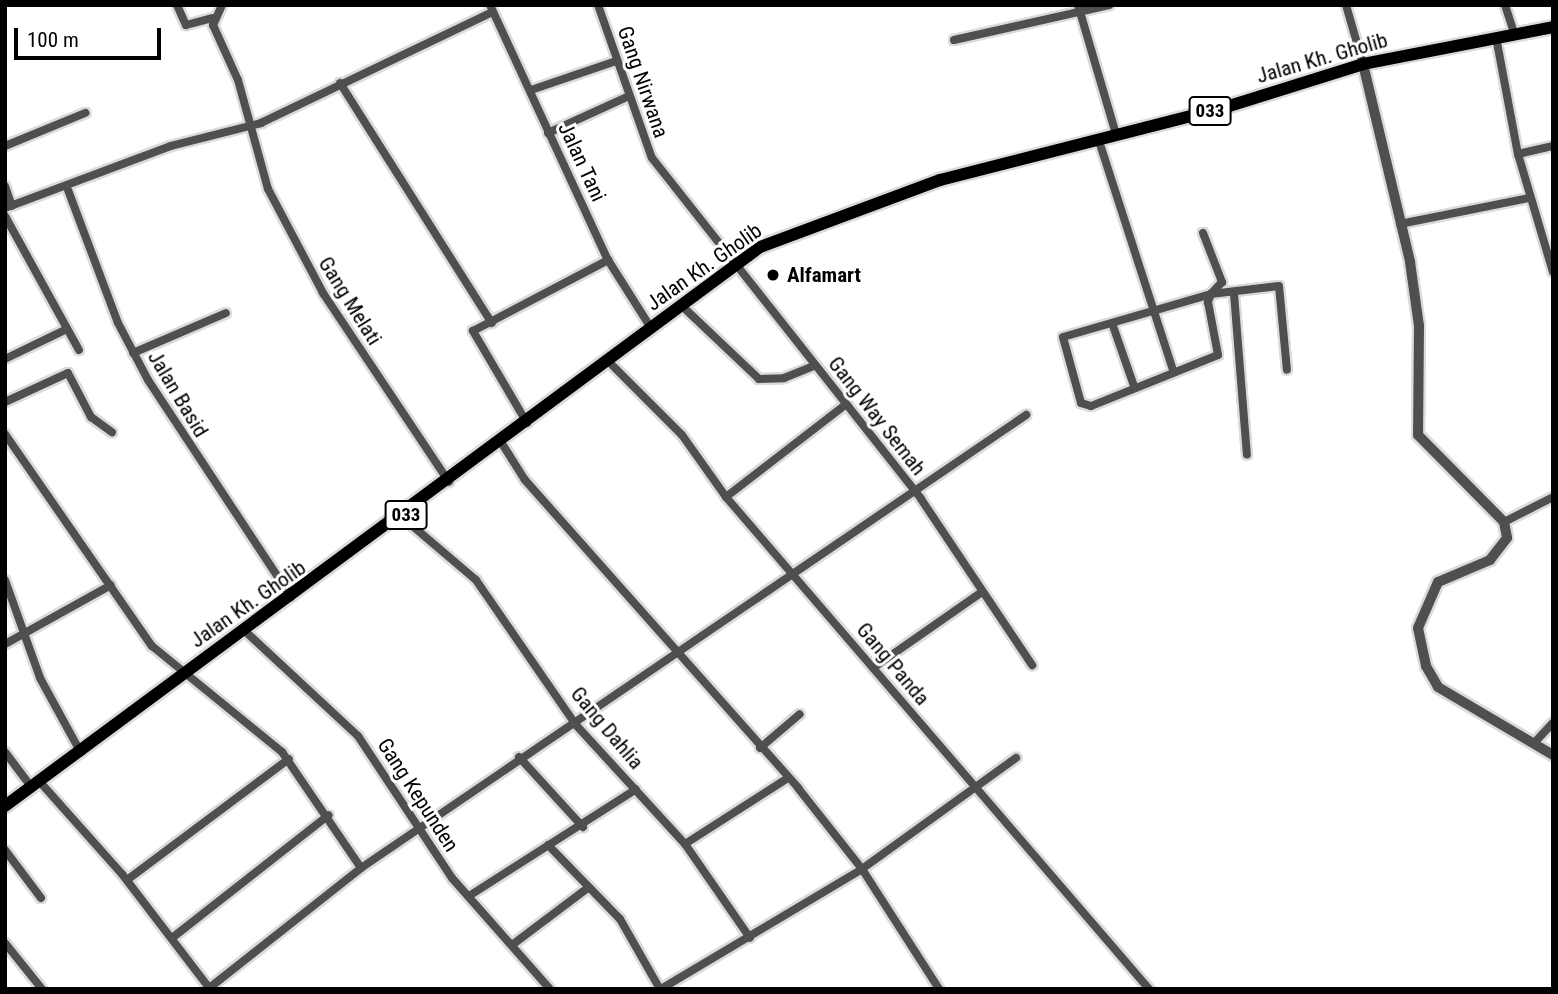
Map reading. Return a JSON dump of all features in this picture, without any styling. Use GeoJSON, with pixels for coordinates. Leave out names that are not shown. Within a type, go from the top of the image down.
{"type":"FeatureCollection","features":[{"type":"Feature","properties":{"kind":"main road","name":"Jalan Kh. Gholib"},"geometry":{"type":"LineString","coordinates":[[5,806],[33,781],[81,754],[183,674],[246,632],[402,517],[760,247],[871,208],[940,180],[1098,141],[1363,64],[1514,32],[1553,27]]}},
{"type":"Feature","properties":{"kind":"street"},"geometry":{"type":"LineString","coordinates":[[177,5],[186,25],[212,18],[222,5]]}},
{"type":"Feature","properties":{"kind":"street","name":"Gang Nirwana"},"geometry":{"type":"LineString","coordinates":[[598,5],[627,97],[652,159],[734,269]]}},
{"type":"Feature","properties":{"kind":"street"},"geometry":{"type":"LineString","coordinates":[[954,40],[1079,9],[1109,5]]}},
{"type":"Feature","properties":{"kind":"street"},"geometry":{"type":"LineString","coordinates":[[1346,5],[1363,64],[1400,224],[1419,326],[1418,435],[1504,522],[1502,550],[1437,582],[1418,628],[1438,687],[1553,755]]}},
{"type":"Feature","properties":{"kind":"street"},"geometry":{"type":"LineString","coordinates":[[1505,5],[1514,32]]}},
{"type":"Feature","properties":{"kind":"street"},"geometry":{"type":"LineString","coordinates":[[5,186],[9,207],[68,190],[171,146],[250,124],[492,8]]}},
{"type":"Feature","properties":{"kind":"street","name":"Jalan Tani"},"geometry":{"type":"LineString","coordinates":[[492,8],[608,260],[651,328]]}},
{"type":"Feature","properties":{"kind":"street"},"geometry":{"type":"LineString","coordinates":[[1079,9],[1116,134]]}},
{"type":"Feature","properties":{"kind":"street","name":"Gang Melati"},"geometry":{"type":"LineString","coordinates":[[212,18],[250,124],[268,189],[300,254],[449,482]]}},
{"type":"Feature","properties":{"kind":"street"},"geometry":{"type":"LineString","coordinates":[[1496,37],[1518,154],[1553,272]]}},
{"type":"Feature","properties":{"kind":"street"},"geometry":{"type":"LineString","coordinates":[[531,90],[616,61]]}},
{"type":"Feature","properties":{"kind":"street"},"geometry":{"type":"LineString","coordinates":[[340,83],[492,323]]}},
{"type":"Feature","properties":{"kind":"street"},"geometry":{"type":"LineString","coordinates":[[548,133],[627,97]]}},
{"type":"Feature","properties":{"kind":"street"},"geometry":{"type":"LineString","coordinates":[[5,146],[85,113]]}},
{"type":"Feature","properties":{"kind":"street"},"geometry":{"type":"LineString","coordinates":[[1098,141],[1173,370]]}},
{"type":"Feature","properties":{"kind":"street"},"geometry":{"type":"LineString","coordinates":[[1518,154],[1553,146]]}},
{"type":"Feature","properties":{"kind":"street","name":"Jalan Basid"},"geometry":{"type":"LineString","coordinates":[[68,190],[133,353],[183,439],[291,597]]}},
{"type":"Feature","properties":{"kind":"street"},"geometry":{"type":"LineString","coordinates":[[1400,224],[1529,198]]}},
{"type":"Feature","properties":{"kind":"street"},"geometry":{"type":"LineString","coordinates":[[5,216],[79,350]]}},
{"type":"Feature","properties":{"kind":"street"},"geometry":{"type":"LineString","coordinates":[[1203,233],[1222,282],[1211,294],[1218,355],[1084,406],[1063,353],[1063,337],[1155,314],[1211,294],[1234,294],[1279,286],[1287,370]]}},
{"type":"Feature","properties":{"kind":"street"},"geometry":{"type":"LineString","coordinates":[[527,423],[474,331],[608,260]]}},
{"type":"Feature","properties":{"kind":"street","name":"Gang Way Semah"},"geometry":{"type":"LineString","coordinates":[[734,269],[913,490],[1032,665]]}},
{"type":"Feature","properties":{"kind":"street"},"geometry":{"type":"LineString","coordinates":[[1234,294],[1247,454]]}},
{"type":"Feature","properties":{"kind":"street"},"geometry":{"type":"LineString","coordinates":[[682,306],[759,379],[784,378],[814,366]]}},
{"type":"Feature","properties":{"kind":"street"},"geometry":{"type":"LineString","coordinates":[[133,353],[226,313]]}},
{"type":"Feature","properties":{"kind":"street"},"geometry":{"type":"LineString","coordinates":[[1112,323],[1134,386]]}},
{"type":"Feature","properties":{"kind":"street"},"geometry":{"type":"LineString","coordinates":[[5,359],[67,329]]}},
{"type":"Feature","properties":{"kind":"street","name":"Gang Panda"},"geometry":{"type":"LineString","coordinates":[[609,362],[682,435],[726,497],[793,573],[972,788],[1149,989]]}},
{"type":"Feature","properties":{"kind":"street"},"geometry":{"type":"LineString","coordinates":[[5,402],[68,373],[91,417],[112,432]]}},
{"type":"Feature","properties":{"kind":"street"},"geometry":{"type":"LineString","coordinates":[[726,497],[845,405]]}},
{"type":"Feature","properties":{"kind":"street"},"geometry":{"type":"LineString","coordinates":[[5,752],[127,880],[209,988],[361,868],[418,832],[519,757],[576,725],[683,653],[793,573],[1026,415]]}},
{"type":"Feature","properties":{"kind":"street"},"geometry":{"type":"LineString","coordinates":[[5,434],[152,646],[289,759],[329,815],[361,868]]}},
{"type":"Feature","properties":{"kind":"street"},"geometry":{"type":"LineString","coordinates":[[501,442],[525,480],[683,653],[862,869],[939,989]]}},
{"type":"Feature","properties":{"kind":"street"},"geometry":{"type":"LineString","coordinates":[[1504,522],[1553,496]]}},
{"type":"Feature","properties":{"kind":"street","name":"Gang Dahlia"},"geometry":{"type":"LineString","coordinates":[[402,517],[476,580],[576,725],[685,844],[750,938]]}},
{"type":"Feature","properties":{"kind":"street"},"geometry":{"type":"LineString","coordinates":[[5,580],[22,632],[81,754]]}},
{"type":"Feature","properties":{"kind":"street"},"geometry":{"type":"LineString","coordinates":[[5,644],[22,632],[111,585]]}},
{"type":"Feature","properties":{"kind":"street"},"geometry":{"type":"LineString","coordinates":[[873,668],[982,592]]}},
{"type":"Feature","properties":{"kind":"street","name":"Gang Kepunden"},"geometry":{"type":"LineString","coordinates":[[246,632],[358,736],[418,832],[469,896],[550,989]]}},
{"type":"Feature","properties":{"kind":"street"},"geometry":{"type":"LineString","coordinates":[[760,748],[800,714]]}},
{"type":"Feature","properties":{"kind":"street"},"geometry":{"type":"LineString","coordinates":[[1535,742],[1553,723]]}},
{"type":"Feature","properties":{"kind":"street"},"geometry":{"type":"LineString","coordinates":[[519,757],[583,827]]}},
{"type":"Feature","properties":{"kind":"street"},"geometry":{"type":"LineString","coordinates":[[548,845],[640,946],[660,989],[750,938],[862,869],[1016,758]]}},
{"type":"Feature","properties":{"kind":"street"},"geometry":{"type":"LineString","coordinates":[[127,880],[289,759]]}},
{"type":"Feature","properties":{"kind":"street"},"geometry":{"type":"LineString","coordinates":[[685,844],[788,778]]}},
{"type":"Feature","properties":{"kind":"street"},"geometry":{"type":"LineString","coordinates":[[469,896],[548,845],[583,827],[636,789]]}},
{"type":"Feature","properties":{"kind":"street"},"geometry":{"type":"LineString","coordinates":[[172,938],[329,815]]}},
{"type":"Feature","properties":{"kind":"street"},"geometry":{"type":"LineString","coordinates":[[5,850],[41,898]]}},
{"type":"Feature","properties":{"kind":"street"},"geometry":{"type":"LineString","coordinates":[[512,945],[589,887]]}},
{"type":"Feature","properties":{"kind":"street"},"geometry":{"type":"LineString","coordinates":[[5,943],[42,989]]}},
{"type":"Feature","properties":{"kind":"place","name":"Alfamart"},"geometry":{"type":"Point","coordinates":[773,275]}}]}
